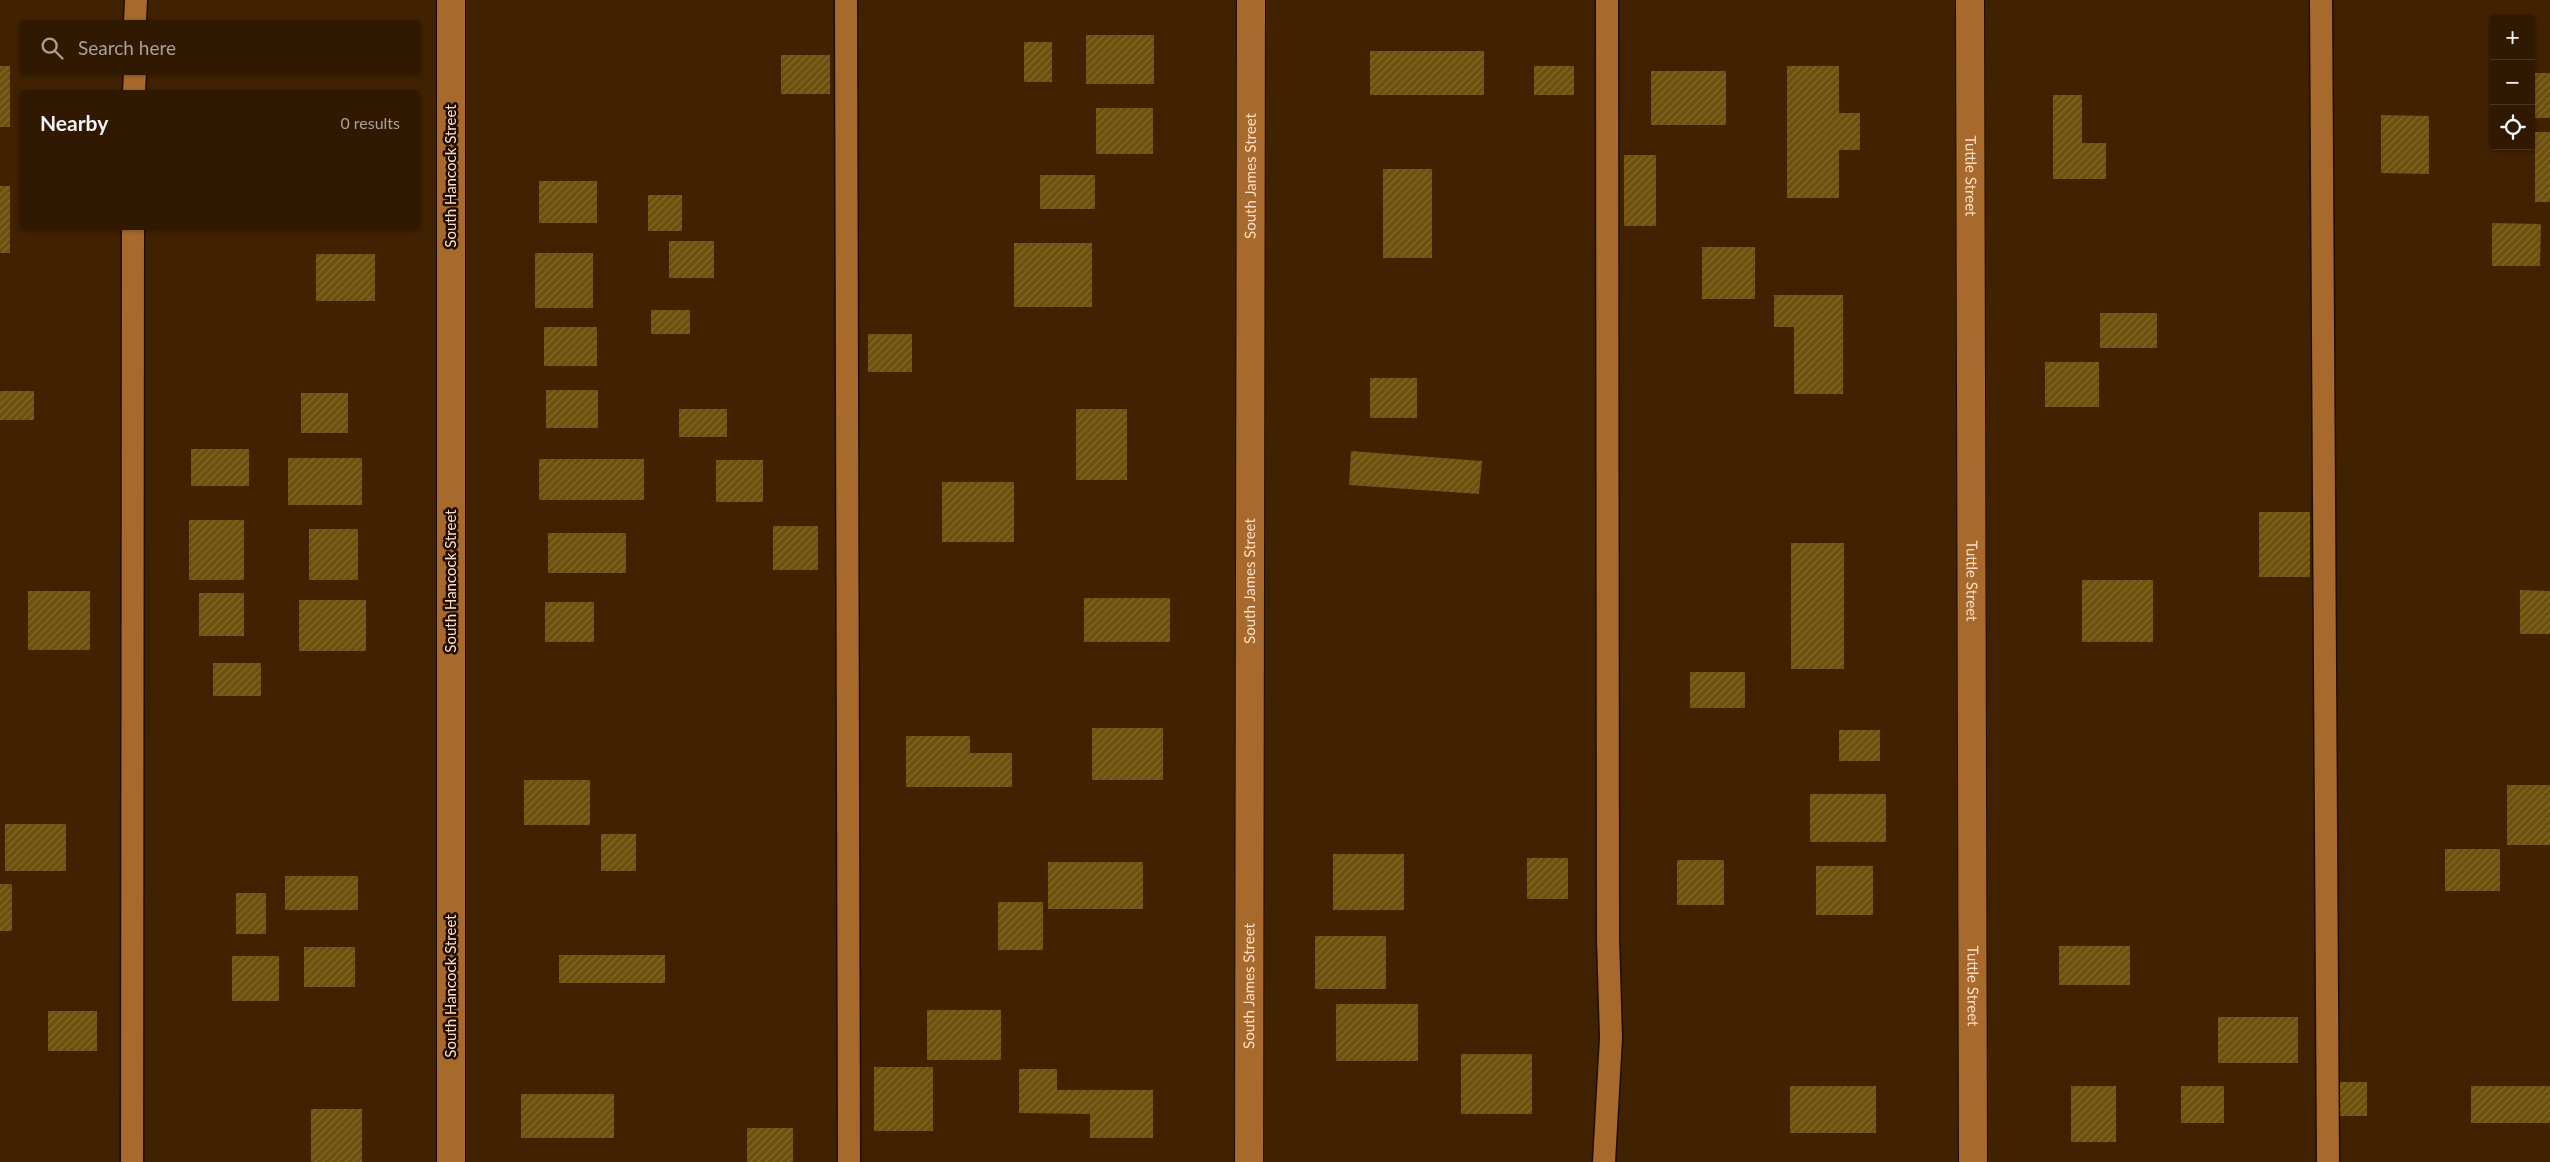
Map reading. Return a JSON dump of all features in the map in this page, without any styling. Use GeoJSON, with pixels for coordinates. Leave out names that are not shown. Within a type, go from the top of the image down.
{"type":"FeatureCollection","features":[{"type":"Feature","properties":{"kind":"street","name":"South Hancock Street"},"geometry":{"type":"LineString","coordinates":[[451,0],[451,1162]]}},
{"type":"Feature","properties":{"kind":"street","name":"South James Street"},"geometry":{"type":"LineString","coordinates":[[1249,1162],[1251,0]]}},
{"type":"Feature","properties":{"kind":"street","name":"Tuttle Street"},"geometry":{"type":"LineString","coordinates":[[1970,0],[1973,1162]]}},
{"type":"Feature","properties":{"kind":"lane"},"geometry":{"type":"LineString","coordinates":[[136,0],[136,20]]}},
{"type":"Feature","properties":{"kind":"lane"},"geometry":{"type":"LineString","coordinates":[[846,0],[849,1162]]}},
{"type":"Feature","properties":{"kind":"lane"},"geometry":{"type":"LineString","coordinates":[[1604,1162],[1611,1038],[1608,939],[1607,0]]}},
{"type":"Feature","properties":{"kind":"lane"},"geometry":{"type":"LineString","coordinates":[[2322,0],[2328,1162]]}},
{"type":"Feature","properties":{"kind":"lane"},"geometry":{"type":"LineString","coordinates":[[134,90],[135,75]]}},
{"type":"Feature","properties":{"kind":"lane"},"geometry":{"type":"LineString","coordinates":[[132,230],[132,1162]]}},
{"type":"Feature","properties":{"kind":"building"},"geometry":{"type":"Polygon","coordinates":[[[1086,35],[1154,35],[1154,84],[1086,84],[1086,35]]]}},
{"type":"Feature","properties":{"kind":"building"},"geometry":{"type":"Polygon","coordinates":[[[1024,42],[1052,42],[1052,82],[1024,82],[1024,42]]]}},
{"type":"Feature","properties":{"kind":"building"},"geometry":{"type":"Polygon","coordinates":[[[1370,51],[1484,51],[1484,95],[1370,95],[1370,51]]]}},
{"type":"Feature","properties":{"kind":"building"},"geometry":{"type":"Polygon","coordinates":[[[781,55],[830,55],[830,94],[781,94],[781,55]]]}},
{"type":"Feature","properties":{"kind":"building"},"geometry":{"type":"Polygon","coordinates":[[[0,66],[10,66],[10,127],[0,127],[0,66]]]}},
{"type":"Feature","properties":{"kind":"building"},"geometry":{"type":"Polygon","coordinates":[[[1534,66],[1574,66],[1574,95],[1534,95],[1534,66]]]}},
{"type":"Feature","properties":{"kind":"building"},"geometry":{"type":"Polygon","coordinates":[[[1787,66],[1839,66],[1839,113],[1860,113],[1860,150],[1839,150],[1839,198],[1787,198],[1787,66]]]}},
{"type":"Feature","properties":{"kind":"building"},"geometry":{"type":"Polygon","coordinates":[[[1651,71],[1726,71],[1726,125],[1651,125],[1651,71]]]}},
{"type":"Feature","properties":{"kind":"building"},"geometry":{"type":"Polygon","coordinates":[[[2535,73],[2550,73],[2550,118],[2535,118],[2535,73]]]}},
{"type":"Feature","properties":{"kind":"building"},"geometry":{"type":"Polygon","coordinates":[[[2053,95],[2082,95],[2082,143],[2106,143],[2106,179],[2053,179],[2053,95]]]}},
{"type":"Feature","properties":{"kind":"building"},"geometry":{"type":"Polygon","coordinates":[[[1096,108],[1153,108],[1153,154],[1096,154],[1096,108]]]}},
{"type":"Feature","properties":{"kind":"building"},"geometry":{"type":"Polygon","coordinates":[[[2381,115],[2429,116],[2429,174],[2381,173],[2381,115]]]}},
{"type":"Feature","properties":{"kind":"building"},"geometry":{"type":"Polygon","coordinates":[[[2535,132],[2550,132],[2550,202],[2535,202],[2535,132]]]}},
{"type":"Feature","properties":{"kind":"building"},"geometry":{"type":"Polygon","coordinates":[[[1624,155],[1656,155],[1656,226],[1624,226],[1624,155]]]}},
{"type":"Feature","properties":{"kind":"building"},"geometry":{"type":"Polygon","coordinates":[[[1383,169],[1432,169],[1432,258],[1383,258],[1383,169]]]}},
{"type":"Feature","properties":{"kind":"building"},"geometry":{"type":"Polygon","coordinates":[[[1040,175],[1095,175],[1095,209],[1040,209],[1040,175]]]}},
{"type":"Feature","properties":{"kind":"building"},"geometry":{"type":"Polygon","coordinates":[[[539,181],[597,181],[597,223],[539,223],[539,181]]]}},
{"type":"Feature","properties":{"kind":"building"},"geometry":{"type":"Polygon","coordinates":[[[0,186],[10,186],[10,253],[0,253],[0,186]]]}},
{"type":"Feature","properties":{"kind":"building"},"geometry":{"type":"Polygon","coordinates":[[[648,195],[682,195],[682,231],[648,231],[648,195]]]}},
{"type":"Feature","properties":{"kind":"building"},"geometry":{"type":"Polygon","coordinates":[[[2492,223],[2541,224],[2540,266],[2492,266],[2492,223]]]}},
{"type":"Feature","properties":{"kind":"building"},"geometry":{"type":"Polygon","coordinates":[[[669,241],[714,241],[714,278],[669,278],[669,241]]]}},
{"type":"Feature","properties":{"kind":"building"},"geometry":{"type":"Polygon","coordinates":[[[1014,243],[1092,243],[1092,307],[1014,307],[1014,243]]]}},
{"type":"Feature","properties":{"kind":"building"},"geometry":{"type":"Polygon","coordinates":[[[1702,247],[1755,247],[1755,299],[1702,299],[1702,247]]]}},
{"type":"Feature","properties":{"kind":"building"},"geometry":{"type":"Polygon","coordinates":[[[535,253],[593,253],[593,308],[535,308],[535,253]]]}},
{"type":"Feature","properties":{"kind":"building"},"geometry":{"type":"Polygon","coordinates":[[[316,254],[375,254],[375,301],[316,301],[316,254]]]}},
{"type":"Feature","properties":{"kind":"building"},"geometry":{"type":"Polygon","coordinates":[[[1774,295],[1843,295],[1843,394],[1794,394],[1794,327],[1774,327],[1774,295]]]}},
{"type":"Feature","properties":{"kind":"building"},"geometry":{"type":"Polygon","coordinates":[[[651,310],[690,310],[690,334],[651,334],[651,310]]]}},
{"type":"Feature","properties":{"kind":"building"},"geometry":{"type":"Polygon","coordinates":[[[2100,313],[2157,313],[2157,348],[2100,348],[2100,313]]]}},
{"type":"Feature","properties":{"kind":"building"},"geometry":{"type":"Polygon","coordinates":[[[544,327],[597,327],[597,366],[544,366],[544,327]]]}},
{"type":"Feature","properties":{"kind":"building"},"geometry":{"type":"Polygon","coordinates":[[[868,334],[912,334],[912,372],[868,372],[868,334]]]}},
{"type":"Feature","properties":{"kind":"building"},"geometry":{"type":"Polygon","coordinates":[[[2045,362],[2099,362],[2099,407],[2045,407],[2045,362]]]}},
{"type":"Feature","properties":{"kind":"building"},"geometry":{"type":"Polygon","coordinates":[[[1370,378],[1417,378],[1417,418],[1370,418],[1370,378]]]}},
{"type":"Feature","properties":{"kind":"building"},"geometry":{"type":"Polygon","coordinates":[[[546,390],[598,390],[598,428],[546,428],[546,390]]]}},
{"type":"Feature","properties":{"kind":"building"},"geometry":{"type":"Polygon","coordinates":[[[0,391],[34,391],[34,420],[0,420],[0,391]]]}},
{"type":"Feature","properties":{"kind":"building"},"geometry":{"type":"Polygon","coordinates":[[[301,393],[348,393],[348,433],[301,433],[301,393]]]}},
{"type":"Feature","properties":{"kind":"building"},"geometry":{"type":"Polygon","coordinates":[[[679,409],[727,409],[727,437],[679,437],[679,409]]]}},
{"type":"Feature","properties":{"kind":"building"},"geometry":{"type":"Polygon","coordinates":[[[1076,409],[1127,409],[1127,480],[1076,480],[1076,409]]]}},
{"type":"Feature","properties":{"kind":"building"},"geometry":{"type":"Polygon","coordinates":[[[191,449],[249,449],[249,486],[191,486],[191,449]]]}},
{"type":"Feature","properties":{"kind":"building"},"geometry":{"type":"Polygon","coordinates":[[[1351,451],[1482,461],[1479,494],[1349,485],[1351,451]]]}},
{"type":"Feature","properties":{"kind":"building"},"geometry":{"type":"Polygon","coordinates":[[[288,458],[362,458],[362,505],[288,505],[288,458]]]}},
{"type":"Feature","properties":{"kind":"building"},"geometry":{"type":"Polygon","coordinates":[[[539,459],[644,459],[644,500],[539,500],[539,459]]]}},
{"type":"Feature","properties":{"kind":"building"},"geometry":{"type":"Polygon","coordinates":[[[716,460],[763,460],[763,502],[716,502],[716,460]]]}},
{"type":"Feature","properties":{"kind":"building"},"geometry":{"type":"Polygon","coordinates":[[[942,482],[1014,482],[1014,542],[942,542],[942,482]]]}},
{"type":"Feature","properties":{"kind":"building"},"geometry":{"type":"Polygon","coordinates":[[[2259,512],[2310,512],[2310,577],[2259,577],[2259,512]]]}},
{"type":"Feature","properties":{"kind":"building"},"geometry":{"type":"Polygon","coordinates":[[[189,520],[244,520],[244,580],[189,580],[189,520]]]}},
{"type":"Feature","properties":{"kind":"building"},"geometry":{"type":"Polygon","coordinates":[[[773,526],[818,526],[818,570],[773,570],[773,526]]]}},
{"type":"Feature","properties":{"kind":"building"},"geometry":{"type":"Polygon","coordinates":[[[309,529],[358,529],[358,580],[309,580],[309,529]]]}},
{"type":"Feature","properties":{"kind":"building"},"geometry":{"type":"Polygon","coordinates":[[[548,533],[626,533],[626,573],[548,573],[548,533]]]}},
{"type":"Feature","properties":{"kind":"building"},"geometry":{"type":"Polygon","coordinates":[[[1791,543],[1844,543],[1844,669],[1791,669],[1791,543]]]}},
{"type":"Feature","properties":{"kind":"building"},"geometry":{"type":"Polygon","coordinates":[[[2082,580],[2153,580],[2153,642],[2082,642],[2082,580]]]}},
{"type":"Feature","properties":{"kind":"building"},"geometry":{"type":"Polygon","coordinates":[[[2520,590],[2550,591],[2550,634],[2520,634],[2520,590]]]}},
{"type":"Feature","properties":{"kind":"building"},"geometry":{"type":"Polygon","coordinates":[[[28,591],[90,591],[90,650],[28,650],[28,591]]]}},
{"type":"Feature","properties":{"kind":"building"},"geometry":{"type":"Polygon","coordinates":[[[199,593],[244,593],[244,636],[199,636],[199,593]]]}},
{"type":"Feature","properties":{"kind":"building"},"geometry":{"type":"Polygon","coordinates":[[[1084,598],[1170,598],[1170,642],[1084,642],[1084,598]]]}},
{"type":"Feature","properties":{"kind":"building"},"geometry":{"type":"Polygon","coordinates":[[[299,600],[366,600],[366,651],[299,651],[299,600]]]}},
{"type":"Feature","properties":{"kind":"building"},"geometry":{"type":"Polygon","coordinates":[[[545,602],[594,602],[594,642],[545,642],[545,602]]]}},
{"type":"Feature","properties":{"kind":"building"},"geometry":{"type":"Polygon","coordinates":[[[213,663],[261,663],[261,696],[213,696],[213,663]]]}},
{"type":"Feature","properties":{"kind":"building"},"geometry":{"type":"Polygon","coordinates":[[[1690,672],[1745,672],[1745,708],[1690,708],[1690,672]]]}},
{"type":"Feature","properties":{"kind":"building"},"geometry":{"type":"Polygon","coordinates":[[[1092,728],[1163,728],[1163,780],[1092,780],[1092,728]]]}},
{"type":"Feature","properties":{"kind":"building"},"geometry":{"type":"Polygon","coordinates":[[[1839,730],[1880,730],[1880,761],[1839,761],[1839,730]]]}},
{"type":"Feature","properties":{"kind":"building"},"geometry":{"type":"Polygon","coordinates":[[[906,736],[970,736],[970,753],[1012,753],[1012,787],[906,787],[906,736]]]}},
{"type":"Feature","properties":{"kind":"building"},"geometry":{"type":"Polygon","coordinates":[[[524,780],[590,780],[590,825],[524,825],[524,780]]]}},
{"type":"Feature","properties":{"kind":"building"},"geometry":{"type":"Polygon","coordinates":[[[2507,785],[2550,785],[2550,845],[2507,845],[2507,785]]]}},
{"type":"Feature","properties":{"kind":"building"},"geometry":{"type":"Polygon","coordinates":[[[1810,794],[1886,794],[1886,842],[1810,842],[1810,794]]]}},
{"type":"Feature","properties":{"kind":"building"},"geometry":{"type":"Polygon","coordinates":[[[5,824],[66,824],[66,871],[5,871],[5,824]]]}},
{"type":"Feature","properties":{"kind":"building"},"geometry":{"type":"Polygon","coordinates":[[[601,834],[636,834],[636,871],[601,871],[601,834]]]}},
{"type":"Feature","properties":{"kind":"building"},"geometry":{"type":"Polygon","coordinates":[[[2445,849],[2500,849],[2500,891],[2445,891],[2445,849]]]}},
{"type":"Feature","properties":{"kind":"building"},"geometry":{"type":"Polygon","coordinates":[[[1333,854],[1404,854],[1404,910],[1333,910],[1333,854]]]}},
{"type":"Feature","properties":{"kind":"building"},"geometry":{"type":"Polygon","coordinates":[[[1527,858],[1568,858],[1568,899],[1527,899],[1527,858]]]}},
{"type":"Feature","properties":{"kind":"building"},"geometry":{"type":"Polygon","coordinates":[[[1677,860],[1724,860],[1724,905],[1677,905],[1677,860]]]}},
{"type":"Feature","properties":{"kind":"building"},"geometry":{"type":"Polygon","coordinates":[[[1048,862],[1143,862],[1143,909],[1048,909],[1048,862]]]}},
{"type":"Feature","properties":{"kind":"building"},"geometry":{"type":"Polygon","coordinates":[[[1816,866],[1873,866],[1873,915],[1816,915],[1816,866]]]}},
{"type":"Feature","properties":{"kind":"building"},"geometry":{"type":"Polygon","coordinates":[[[285,876],[358,876],[358,910],[285,910],[285,876]]]}},
{"type":"Feature","properties":{"kind":"building"},"geometry":{"type":"Polygon","coordinates":[[[0,884],[12,884],[12,931],[0,931],[0,884]]]}},
{"type":"Feature","properties":{"kind":"building"},"geometry":{"type":"Polygon","coordinates":[[[236,893],[266,893],[266,934],[236,934],[236,893]]]}},
{"type":"Feature","properties":{"kind":"building"},"geometry":{"type":"Polygon","coordinates":[[[998,902],[1043,902],[1043,950],[998,950],[998,902]]]}},
{"type":"Feature","properties":{"kind":"building"},"geometry":{"type":"Polygon","coordinates":[[[1315,936],[1386,936],[1386,989],[1315,989],[1315,936]]]}},
{"type":"Feature","properties":{"kind":"building"},"geometry":{"type":"Polygon","coordinates":[[[2059,946],[2130,946],[2130,985],[2059,985],[2059,946]]]}},
{"type":"Feature","properties":{"kind":"building"},"geometry":{"type":"Polygon","coordinates":[[[304,947],[355,947],[355,987],[304,987],[304,947]]]}},
{"type":"Feature","properties":{"kind":"building"},"geometry":{"type":"Polygon","coordinates":[[[559,955],[665,955],[665,983],[559,983],[559,955]]]}},
{"type":"Feature","properties":{"kind":"building"},"geometry":{"type":"Polygon","coordinates":[[[232,956],[279,956],[279,1001],[232,1001],[232,956]]]}},
{"type":"Feature","properties":{"kind":"building"},"geometry":{"type":"Polygon","coordinates":[[[1336,1004],[1418,1004],[1418,1061],[1336,1061],[1336,1004]]]}},
{"type":"Feature","properties":{"kind":"building"},"geometry":{"type":"Polygon","coordinates":[[[927,1010],[1001,1010],[1001,1060],[927,1060],[927,1010]]]}},
{"type":"Feature","properties":{"kind":"building"},"geometry":{"type":"Polygon","coordinates":[[[48,1011],[97,1011],[97,1051],[48,1051],[48,1011]]]}},
{"type":"Feature","properties":{"kind":"building"},"geometry":{"type":"Polygon","coordinates":[[[2218,1017],[2298,1017],[2298,1063],[2218,1063],[2218,1017]]]}},
{"type":"Feature","properties":{"kind":"building"},"geometry":{"type":"Polygon","coordinates":[[[1461,1054],[1532,1054],[1532,1114],[1461,1114],[1461,1054]]]}},
{"type":"Feature","properties":{"kind":"building"},"geometry":{"type":"Polygon","coordinates":[[[874,1067],[933,1067],[933,1131],[874,1131],[874,1067]]]}},
{"type":"Feature","properties":{"kind":"building"},"geometry":{"type":"Polygon","coordinates":[[[1019,1069],[1057,1069],[1057,1090],[1153,1090],[1153,1138],[1090,1138],[1090,1114],[1019,1113],[1019,1069]]]}},
{"type":"Feature","properties":{"kind":"building"},"geometry":{"type":"Polygon","coordinates":[[[2339,1082],[2367,1082],[2367,1116],[2339,1116],[2339,1082]]]}},
{"type":"Feature","properties":{"kind":"building"},"geometry":{"type":"Polygon","coordinates":[[[1790,1086],[1876,1086],[1876,1133],[1790,1133],[1790,1086]]]}},
{"type":"Feature","properties":{"kind":"building"},"geometry":{"type":"Polygon","coordinates":[[[2071,1086],[2116,1086],[2116,1142],[2071,1142],[2071,1086]]]}},
{"type":"Feature","properties":{"kind":"building"},"geometry":{"type":"Polygon","coordinates":[[[2181,1086],[2224,1086],[2224,1123],[2181,1123],[2181,1086]]]}},
{"type":"Feature","properties":{"kind":"building"},"geometry":{"type":"Polygon","coordinates":[[[2471,1086],[2550,1086],[2550,1123],[2471,1123],[2471,1086]]]}},
{"type":"Feature","properties":{"kind":"building"},"geometry":{"type":"Polygon","coordinates":[[[521,1094],[614,1094],[614,1138],[521,1138],[521,1094]]]}},
{"type":"Feature","properties":{"kind":"building"},"geometry":{"type":"Polygon","coordinates":[[[311,1109],[362,1109],[362,1162],[311,1162],[311,1109]]]}},
{"type":"Feature","properties":{"kind":"building"},"geometry":{"type":"Polygon","coordinates":[[[747,1128],[793,1128],[793,1162],[747,1162],[747,1128]]]}}]}
